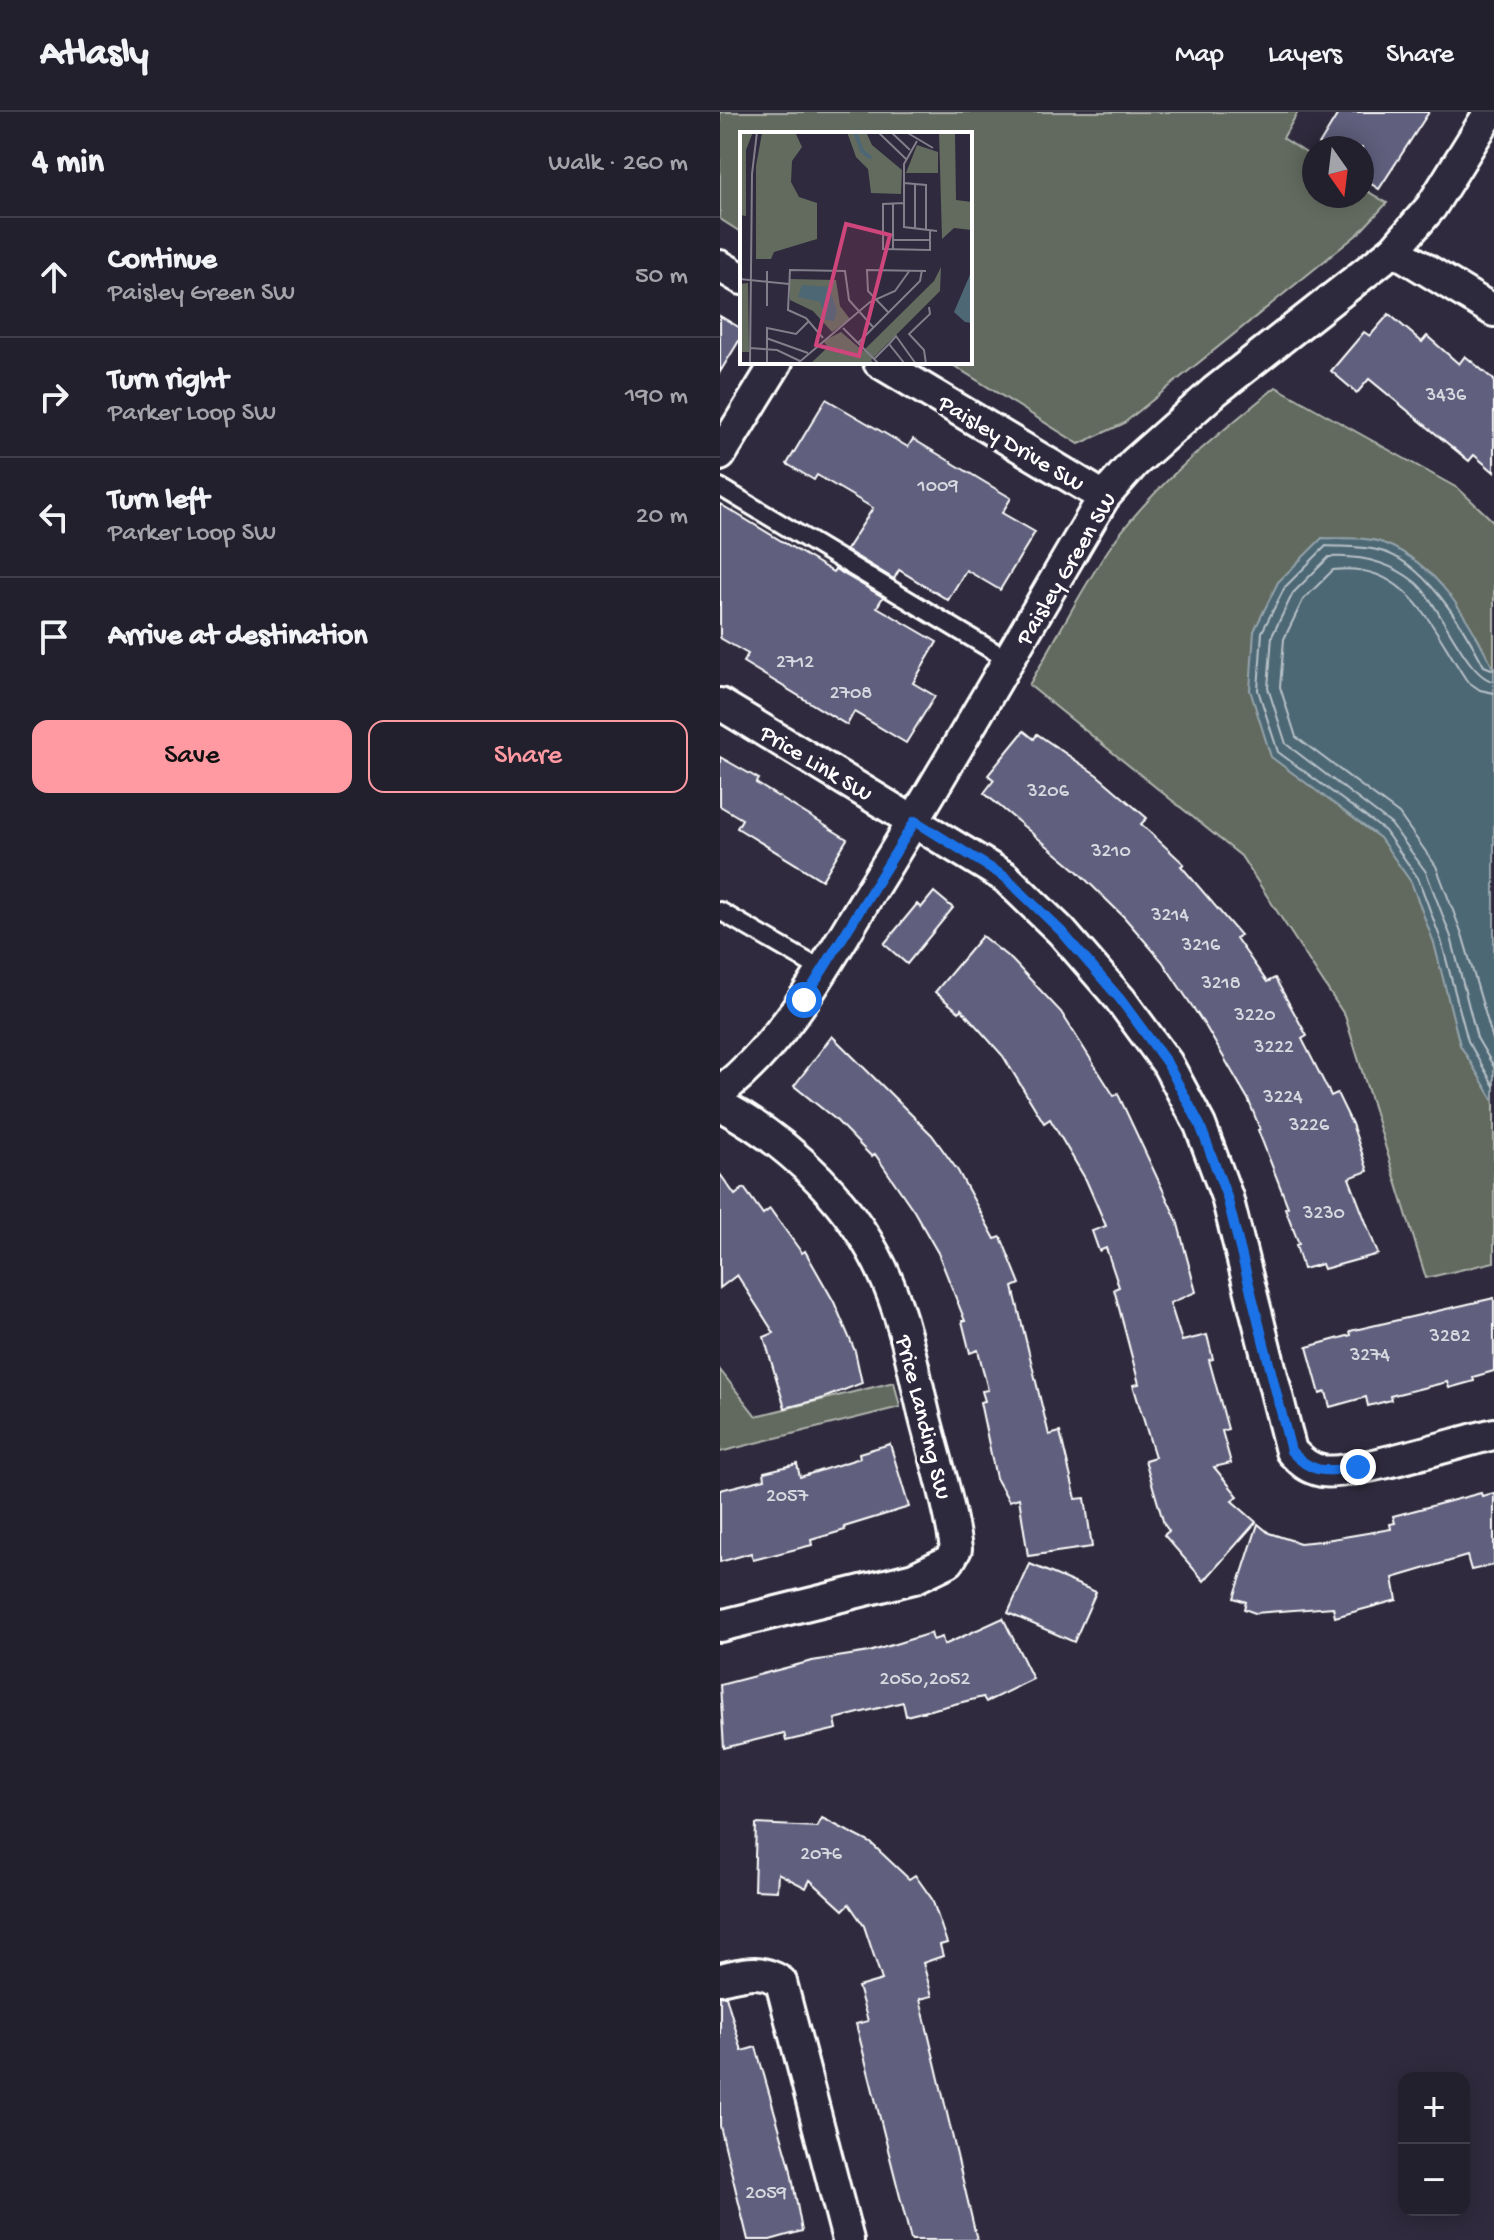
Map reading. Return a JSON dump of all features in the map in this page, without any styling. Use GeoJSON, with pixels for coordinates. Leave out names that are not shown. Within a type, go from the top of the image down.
{"type":"FeatureCollection","features":[{"type":"Feature","properties":{"kind":"street","name":"Paisley Green SW"},"geometry":{"type":"LineString","coordinates":[[720,1092],[772,1042],[822,970],[915,821],[1104,497],[1134,463],[1215,391],[1394,250],[1431,207],[1490,112]]}},
{"type":"Feature","properties":{"kind":"street"},"geometry":{"type":"LineString","coordinates":[[1394,250],[1494,311]]}},
{"type":"Feature","properties":{"kind":"street"},"geometry":{"type":"LineString","coordinates":[[720,266],[740,278]]}},
{"type":"Feature","properties":{"kind":"street"},"geometry":{"type":"LineString","coordinates":[[720,455],[776,364]]}},
{"type":"Feature","properties":{"kind":"street","name":"Paisley Drive SW"},"geometry":{"type":"LineString","coordinates":[[882,364],[1104,497]]}},
{"type":"Feature","properties":{"kind":"street","name":"Price Link SW"},"geometry":{"type":"LineString","coordinates":[[720,704],[1005,877],[1080,953],[1120,999],[1167,1063],[1200,1125],[1227,1197],[1291,1451],[1305,1466],[1324,1472],[1358,1467],[1494,1434]]}},
{"type":"Feature","properties":{"kind":"street","name":"Price Landing SW"},"geometry":{"type":"LineString","coordinates":[[720,1105],[763,1130],[820,1181],[849,1214],[871,1249],[888,1282],[901,1323],[956,1549],[949,1561],[914,1578],[720,1626]]}},
{"type":"Feature","properties":{"kind":"street"},"geometry":{"type":"LineString","coordinates":[[720,1979],[755,1971],[771,1974],[781,1982],[848,2240]]}},
{"type":"Feature","properties":{"kind":"lane"},"geometry":{"type":"LineString","coordinates":[[720,487],[1010,661]]}},
{"type":"Feature","properties":{"kind":"lane"},"geometry":{"type":"LineString","coordinates":[[720,911],[822,970]]}},
{"type":"Feature","properties":{"kind":"green space"},"geometry":{"type":"Polygon","coordinates":[[[720,112],[1298,112],[1283,138],[1302,150],[1302,208],[1374,208],[1374,195],[1387,203],[1359,233],[1123,424],[1079,444],[951,364],[972,364],[972,132],[740,132],[740,232],[720,219],[720,112]]]}},
{"type":"Feature","properties":{"kind":"green space"},"geometry":{"type":"Polygon","coordinates":[[[1276,387],[1459,489],[1494,522],[1494,1262],[1426,1278],[1345,1016],[1241,856],[1029,685],[1091,577],[1131,520],[1190,459],[1276,387]]]}},
{"type":"Feature","properties":{"kind":"green space"},"geometry":{"type":"Polygon","coordinates":[[[720,1370],[756,1416],[894,1382],[900,1407],[720,1452],[720,1370]]]}},
{"type":"Feature","properties":{"kind":"water"},"geometry":{"type":"Polygon","coordinates":[[[1322,538],[1376,541],[1420,564],[1463,613],[1494,670],[1494,1101],[1460,1045],[1434,943],[1411,882],[1380,838],[1271,757],[1250,690],[1254,631],[1278,582],[1322,538]]]}},
{"type":"Feature","properties":{"kind":"building"},"geometry":{"type":"Polygon","coordinates":[[[1339,112],[1429,112],[1379,189],[1374,186],[1374,136],[1324,136],[1339,112]]]}},
{"type":"Feature","properties":{"kind":"building"},"geometry":{"type":"Polygon","coordinates":[[[1389,314],[1422,342],[1427,336],[1459,364],[1465,356],[1494,380],[1494,472],[1474,455],[1469,461],[1369,379],[1357,393],[1331,371],[1364,332],[1370,336],[1389,314]]]}},
{"type":"Feature","properties":{"kind":"building"},"geometry":{"type":"Polygon","coordinates":[[[720,316],[740,328],[740,339],[720,372],[720,316]]]}},
{"type":"Feature","properties":{"kind":"building"},"geometry":{"type":"Polygon","coordinates":[[[826,399],[908,447],[913,439],[1011,498],[1002,513],[1035,532],[1000,590],[966,570],[948,600],[899,570],[894,579],[846,550],[873,508],[817,475],[814,480],[787,464],[826,399]]]}},
{"type":"Feature","properties":{"kind":"building"},"geometry":{"type":"Polygon","coordinates":[[[720,504],[833,572],[835,569],[883,597],[877,607],[937,642],[913,683],[935,696],[906,743],[854,712],[847,725],[743,662],[748,654],[720,638],[720,504]]]}},
{"type":"Feature","properties":{"kind":"building"},"geometry":{"type":"Polygon","coordinates":[[[1024,731],[1034,739],[1037,734],[1097,775],[1147,818],[1141,824],[1184,864],[1181,866],[1240,935],[1236,938],[1267,982],[1275,978],[1307,1036],[1302,1039],[1331,1096],[1337,1093],[1352,1124],[1368,1171],[1349,1178],[1378,1254],[1324,1269],[1322,1264],[1303,1269],[1296,1245],[1299,1244],[1285,1208],[1288,1207],[1248,1099],[1206,1027],[1162,961],[1124,917],[1076,870],[984,793],[994,780],[988,775],[1024,731]]]}},
{"type":"Feature","properties":{"kind":"building"},"geometry":{"type":"Polygon","coordinates":[[[720,757],[759,779],[756,783],[847,839],[822,880],[737,828],[742,819],[720,806],[720,757]]]}},
{"type":"Feature","properties":{"kind":"building"},"geometry":{"type":"Polygon","coordinates":[[[934,892],[953,908],[907,964],[884,944],[917,904],[921,908],[934,892]]]}},
{"type":"Feature","properties":{"kind":"building"},"geometry":{"type":"Polygon","coordinates":[[[982,936],[1012,960],[1061,1012],[1114,1096],[1118,1094],[1177,1220],[1196,1292],[1170,1303],[1182,1341],[1207,1335],[1213,1359],[1209,1360],[1228,1429],[1222,1431],[1231,1463],[1214,1467],[1238,1496],[1232,1501],[1256,1522],[1204,1581],[1164,1535],[1169,1531],[1164,1524],[1145,1460],[1155,1457],[1133,1385],[1139,1384],[1114,1289],[1119,1287],[1106,1248],[1099,1251],[1092,1231],[1106,1226],[1086,1180],[1050,1119],[1044,1123],[1003,1056],[961,1009],[959,1012],[935,992],[982,936]]]}},
{"type":"Feature","properties":{"kind":"building"},"geometry":{"type":"Polygon","coordinates":[[[832,1036],[932,1135],[958,1171],[995,1239],[1001,1237],[1020,1284],[1013,1287],[1049,1435],[1060,1432],[1076,1499],[1085,1498],[1092,1547],[1028,1556],[1019,1498],[1009,1501],[996,1478],[980,1402],[985,1401],[982,1391],[988,1390],[978,1350],[970,1353],[962,1321],[965,1321],[938,1253],[875,1154],[872,1157],[835,1119],[794,1086],[832,1036]]]}},
{"type":"Feature","properties":{"kind":"building"},"geometry":{"type":"Polygon","coordinates":[[[720,1174],[735,1195],[744,1188],[763,1214],[770,1209],[802,1253],[805,1251],[834,1302],[855,1351],[862,1383],[821,1399],[785,1408],[764,1337],[774,1333],[737,1275],[720,1288],[720,1174]]]}},
{"type":"Feature","properties":{"kind":"building"},"geometry":{"type":"Polygon","coordinates":[[[1494,1298],[1494,1371],[1449,1388],[1447,1382],[1390,1396],[1391,1400],[1368,1406],[1366,1397],[1330,1407],[1326,1392],[1320,1394],[1307,1347],[1351,1335],[1350,1331],[1494,1298]]]}},
{"type":"Feature","properties":{"kind":"building"},"geometry":{"type":"Polygon","coordinates":[[[890,1444],[909,1507],[844,1527],[845,1530],[811,1540],[812,1545],[753,1560],[751,1553],[720,1562],[720,1490],[765,1479],[764,1472],[797,1464],[800,1477],[860,1458],[859,1453],[890,1444]]]}},
{"type":"Feature","properties":{"kind":"building"},"geometry":{"type":"Polygon","coordinates":[[[1481,1493],[1482,1496],[1494,1493],[1494,1565],[1471,1570],[1467,1556],[1393,1578],[1397,1600],[1335,1617],[1333,1607],[1255,1613],[1244,1609],[1246,1602],[1234,1598],[1258,1524],[1269,1533],[1300,1543],[1320,1541],[1391,1529],[1390,1524],[1395,1523],[1393,1516],[1481,1493]]]}},
{"type":"Feature","properties":{"kind":"building"},"geometry":{"type":"Polygon","coordinates":[[[1030,1564],[1096,1592],[1074,1642],[1008,1613],[1030,1564]]]}},
{"type":"Feature","properties":{"kind":"building"},"geometry":{"type":"Polygon","coordinates":[[[1003,1618],[1033,1679],[986,1702],[983,1697],[906,1716],[903,1702],[835,1719],[837,1729],[786,1741],[784,1733],[724,1748],[720,1685],[812,1661],[869,1652],[931,1633],[933,1640],[942,1637],[944,1645],[1003,1618]]]}},
{"type":"Feature","properties":{"kind":"building"},"geometry":{"type":"Polygon","coordinates":[[[822,1818],[871,1843],[909,1879],[915,1875],[932,1899],[947,1943],[940,1945],[943,1956],[923,1963],[932,1996],[920,1999],[977,2240],[911,2240],[856,2024],[868,2021],[858,1987],[882,1980],[864,1926],[849,1904],[843,1910],[810,1880],[806,1888],[778,1873],[777,1891],[754,1890],[756,1824],[817,1827],[822,1818]]]}},
{"type":"Feature","properties":{"kind":"building"},"geometry":{"type":"Polygon","coordinates":[[[720,1996],[726,1996],[742,2051],[756,2047],[790,2166],[802,2231],[770,2240],[748,2240],[720,2126],[720,1996]]]}},
{"type":"Feature","properties":{"kind":"route"},"geometry":{"type":"LineString","coordinates":[[804,1000],[915,821],[1005,877],[1061,931],[1120,999],[1167,1063],[1200,1125],[1227,1197],[1291,1451],[1305,1466],[1324,1472],[1358,1467]]}}]}
